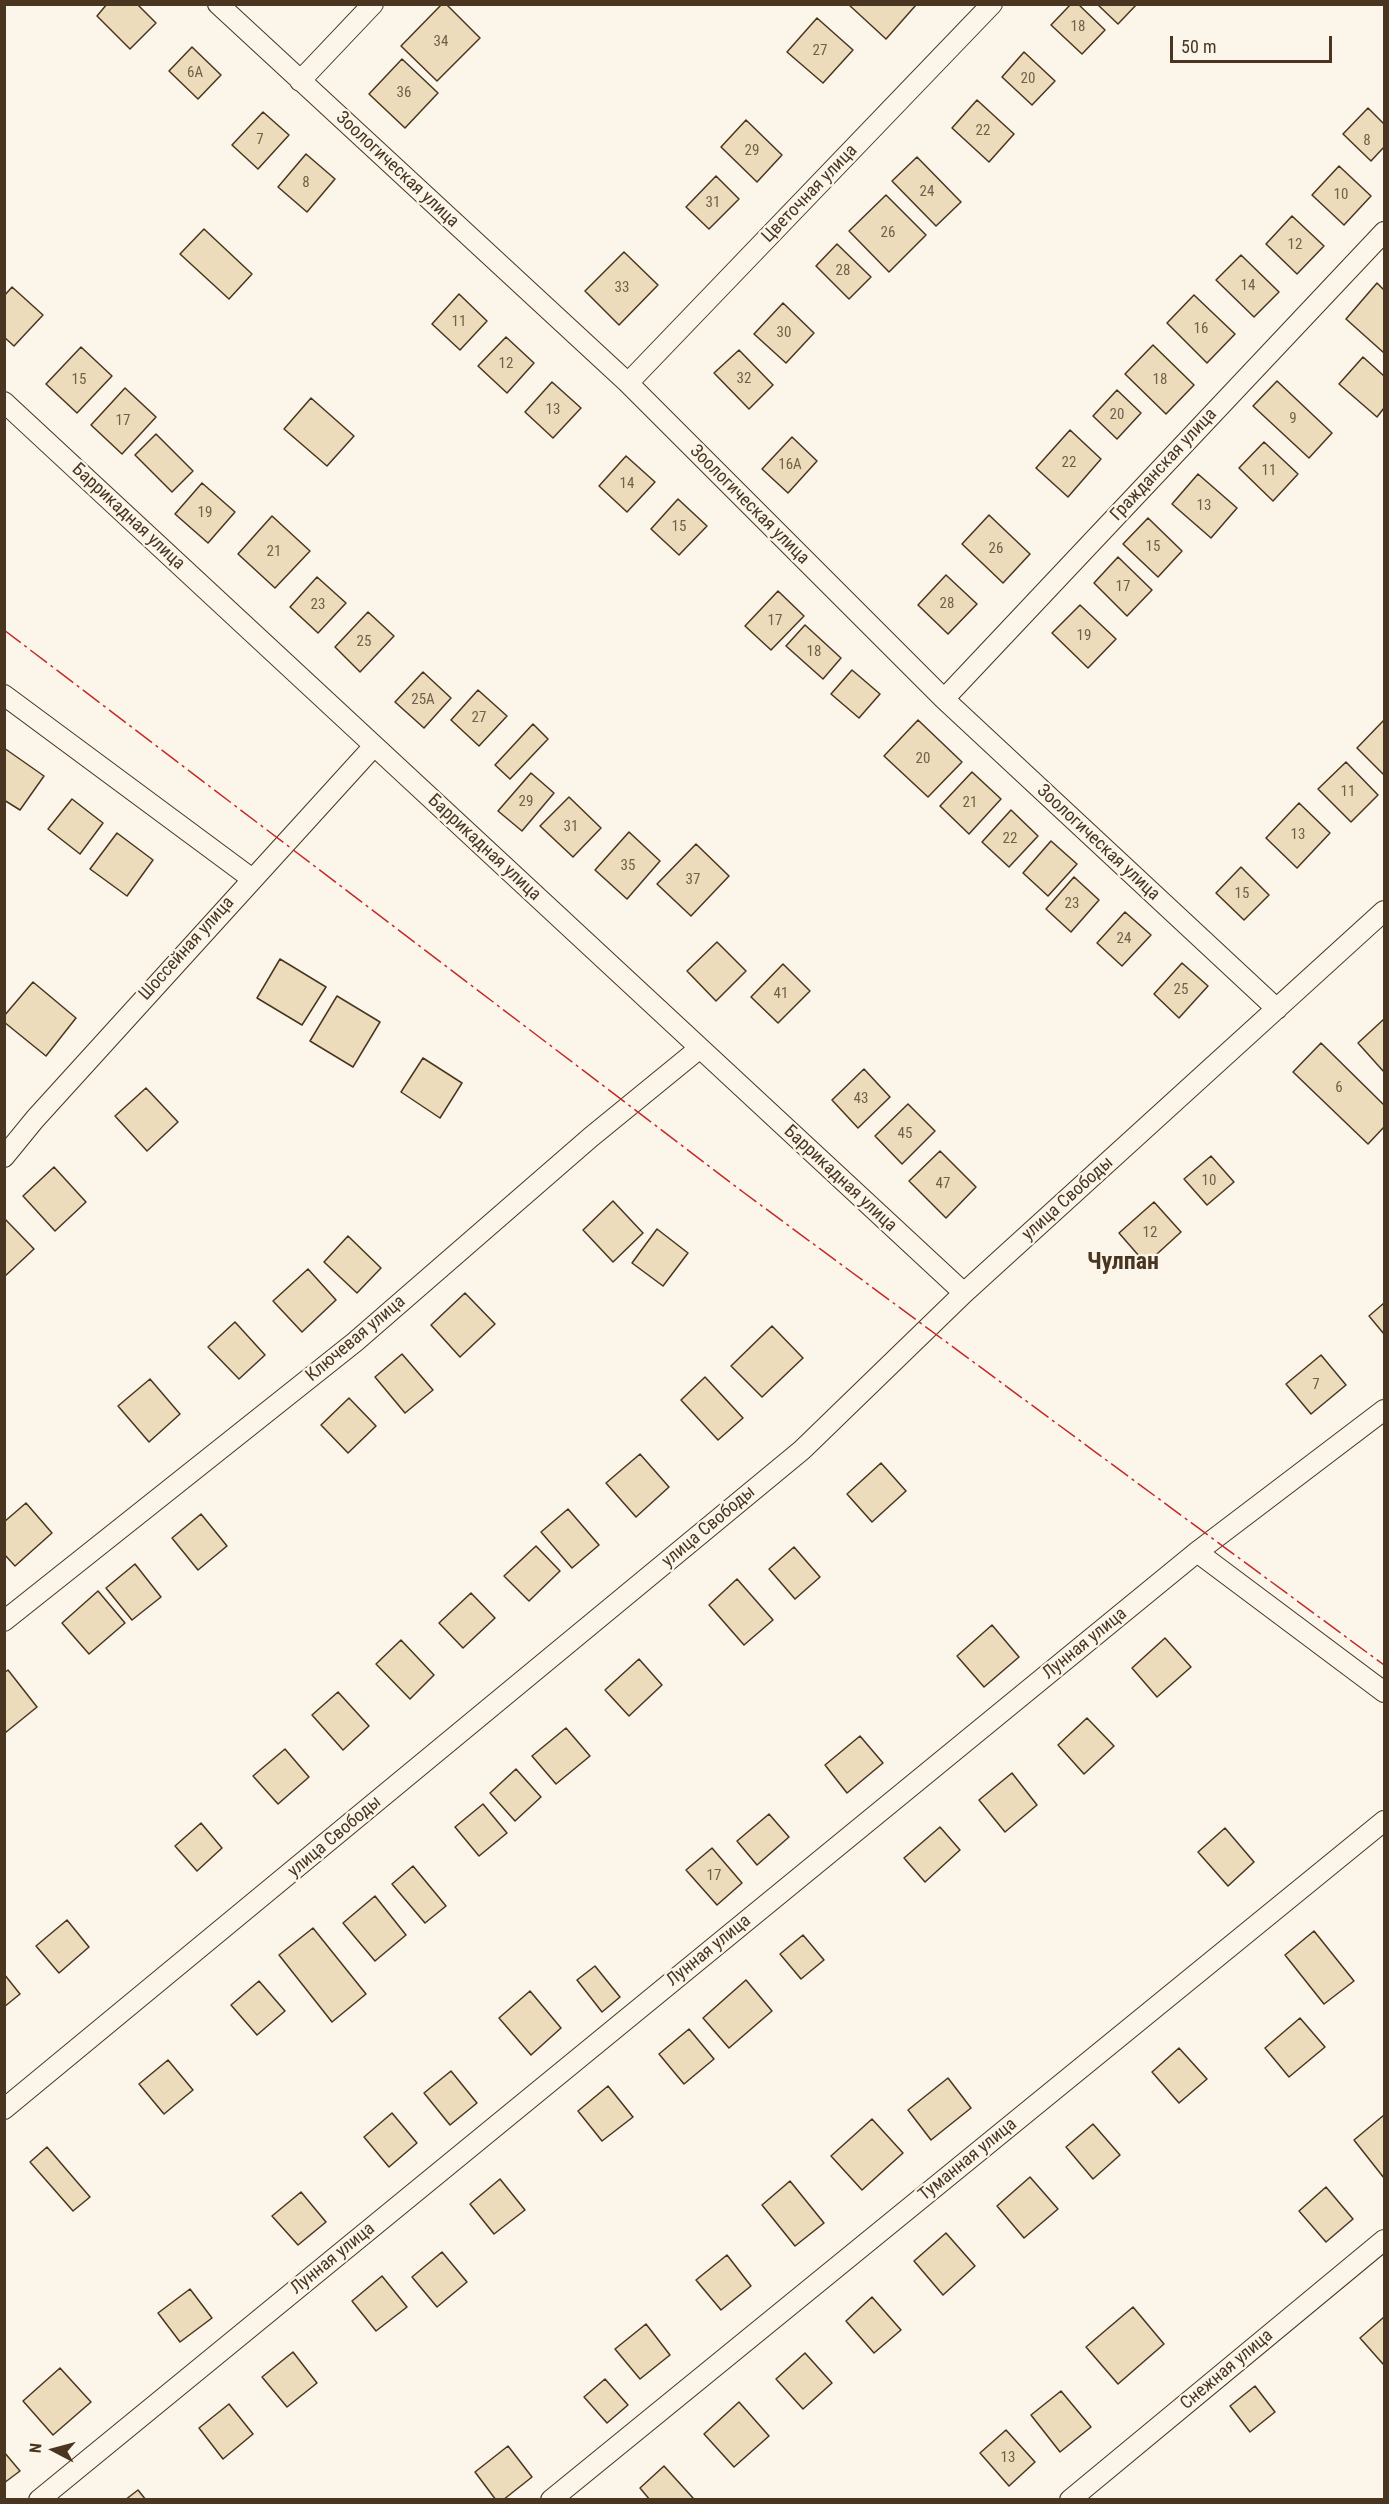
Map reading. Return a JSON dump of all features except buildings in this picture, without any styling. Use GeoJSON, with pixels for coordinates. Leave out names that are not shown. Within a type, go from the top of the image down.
{"type":"FeatureCollection","features":[{"type":"Feature","properties":{"kind":"street","name":"Зоологическая улица"},"geometry":{"type":"LineString","coordinates":[[218,4],[628,383],[944,699],[1277,1009]]}},
{"type":"Feature","properties":{"kind":"street"},"geometry":{"type":"LineString","coordinates":[[300,81],[373,4]]}},
{"type":"Feature","properties":{"kind":"street","name":"Цветочная улица"},"geometry":{"type":"LineString","coordinates":[[628,383],[992,4]]}},
{"type":"Feature","properties":{"kind":"street","name":"Гражданская улица"},"geometry":{"type":"LineString","coordinates":[[944,699],[1384,232]]}},
{"type":"Feature","properties":{"kind":"street","name":"Баррикадная улица"},"geometry":{"type":"LineString","coordinates":[[4,402],[964,1293]]}},
{"type":"Feature","properties":{"kind":"street"},"geometry":{"type":"LineString","coordinates":[[4,695],[251,878]]}},
{"type":"Feature","properties":{"kind":"street","name":"Шоссейная улица"},"geometry":{"type":"LineString","coordinates":[[4,1157],[35,1119],[251,878],[374,746]]}},
{"type":"Feature","properties":{"kind":"street","name":"улица Свободы"},"geometry":{"type":"LineString","coordinates":[[4,2109],[802,1450],[964,1293],[1384,911]]}},
{"type":"Feature","properties":{"kind":"street","name":"Ключевая улица"},"geometry":{"type":"LineString","coordinates":[[4,1621],[355,1342],[591,1137],[700,1048]]}},
{"type":"Feature","properties":{"kind":"street","name":"Лунная улица"},"geometry":{"type":"LineString","coordinates":[[39,2499],[1197,1552],[1384,1410]]}},
{"type":"Feature","properties":{"kind":"street"},"geometry":{"type":"LineString","coordinates":[[1197,1552],[1384,1692]]}},
{"type":"Feature","properties":{"kind":"street","name":"Туманная улица"},"geometry":{"type":"LineString","coordinates":[[551,2499],[1384,1821]]}},
{"type":"Feature","properties":{"kind":"street","name":"Снежная улица"},"geometry":{"type":"LineString","coordinates":[[1070,2499],[1384,2240]]}},
{"type":"Feature","properties":{"kind":"power"},"geometry":{"type":"LineString","coordinates":[[4,630],[743,1192],[1384,1665]]}},
{"type":"Feature","properties":{"kind":"district","name":"Чулпан"},"geometry":{"type":"Point","coordinates":[1123,1263]}}]}
